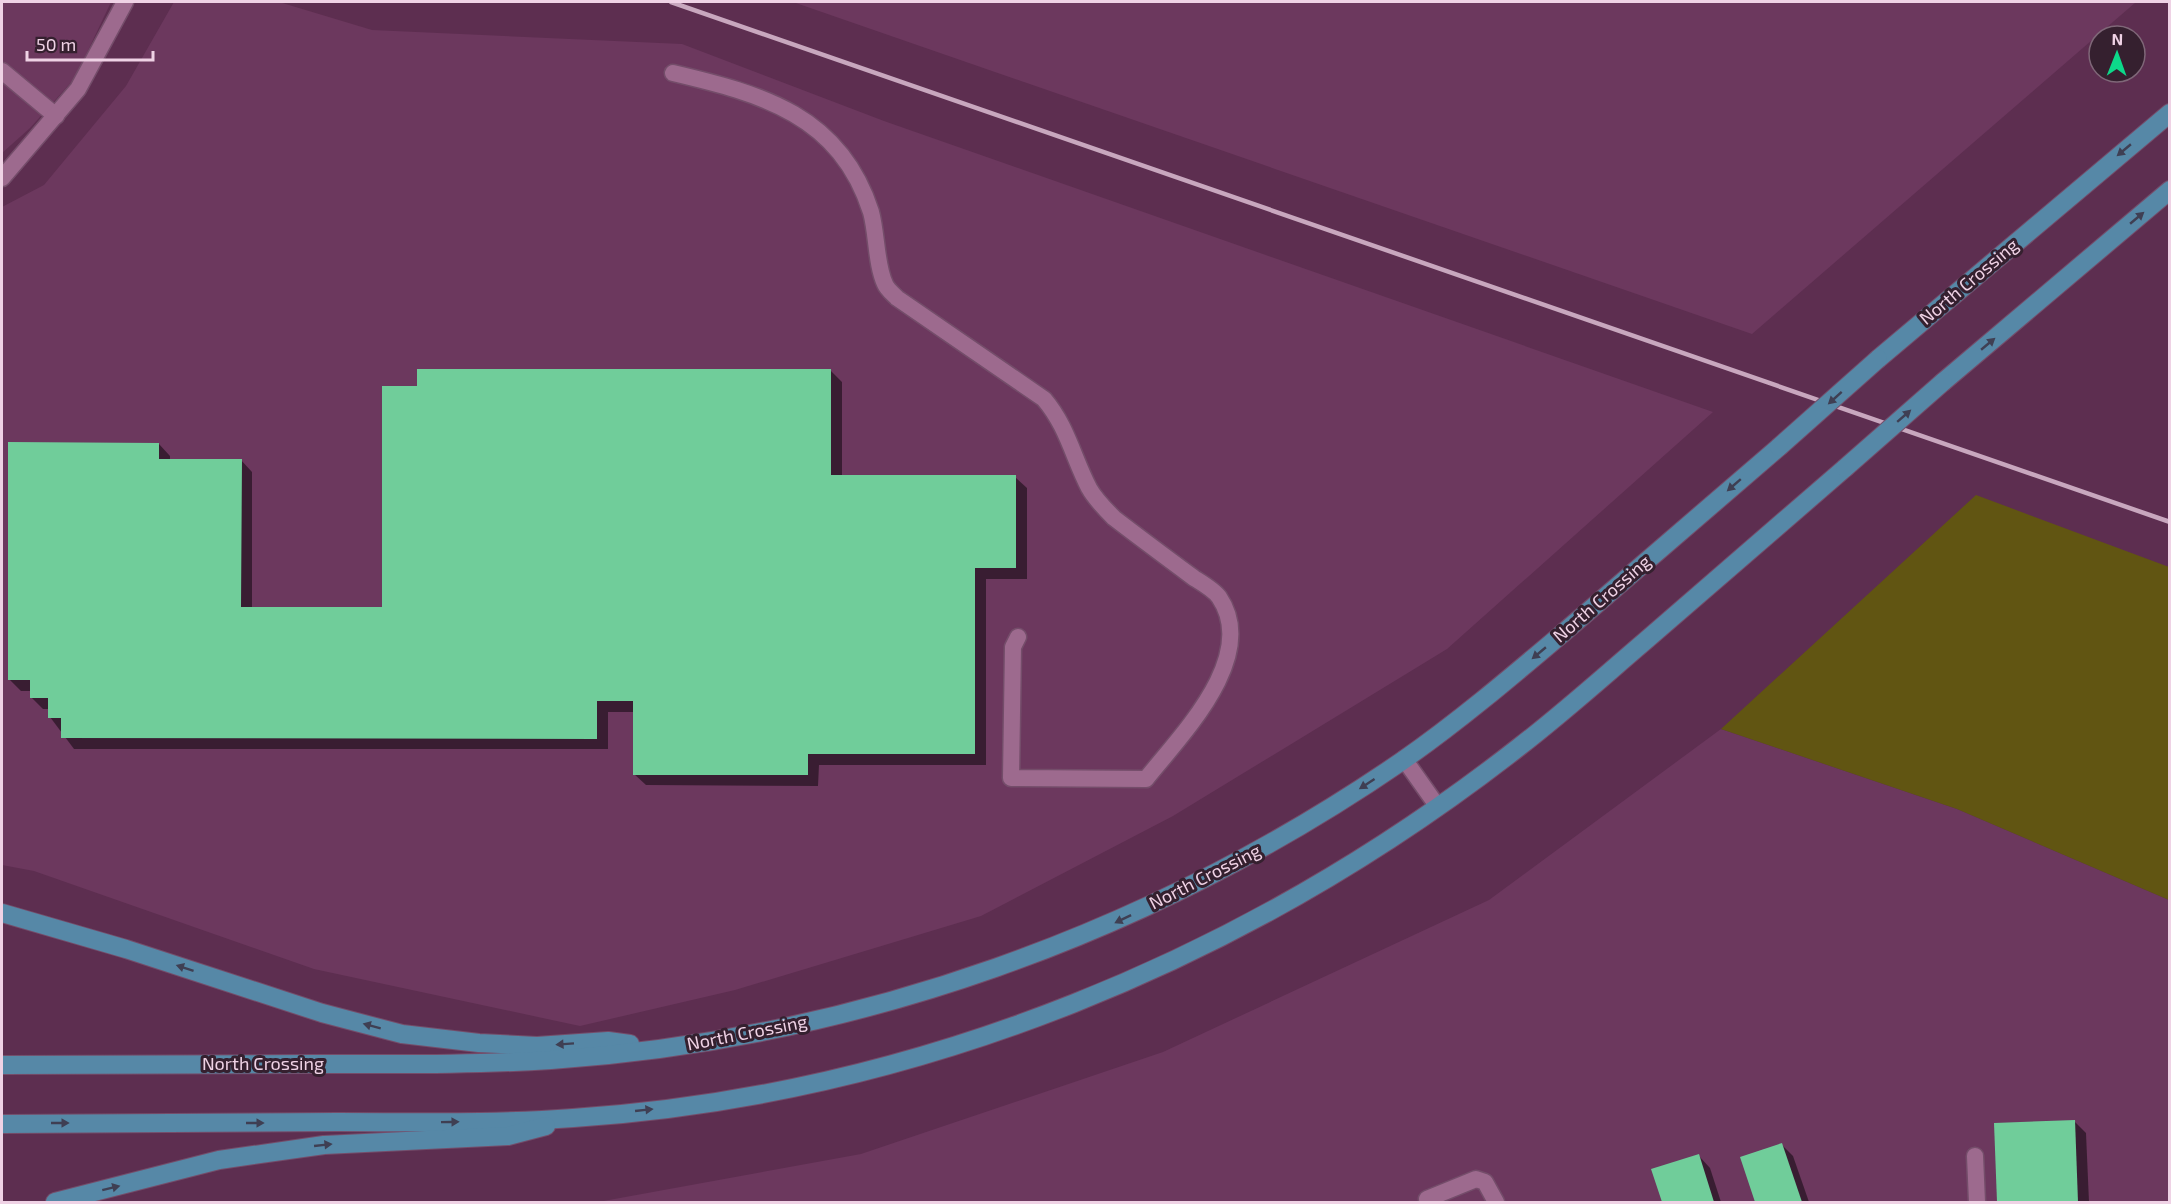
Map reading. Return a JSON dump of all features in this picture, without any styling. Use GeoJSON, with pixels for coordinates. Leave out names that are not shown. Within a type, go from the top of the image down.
{"type":"FeatureCollection","features":[{"type":"Feature","properties":{"kind":"main road","name":"North Crossing"},"geometry":{"type":"LineString","coordinates":[[2,1065],[432,1064],[552,1060],[665,1048],[777,1030],[889,1002],[999,968],[1086,935],[1208,877],[1307,822],[1404,759],[1499,687],[1878,359],[2169,113]]}},
{"type":"Feature","properties":{"kind":"main road"},"geometry":{"type":"LineString","coordinates":[[2,1124],[456,1122],[574,1118],[687,1106],[802,1086],[914,1058],[1024,1023],[1131,981],[1236,931],[1333,876],[1438,807],[1521,746],[2169,190]]}},
{"type":"Feature","properties":{"kind":"main road"},"geometry":{"type":"LineString","coordinates":[[2,913],[126,949],[322,1013],[402,1034],[479,1043],[537,1046],[608,1041],[665,1048]]}},
{"type":"Feature","properties":{"kind":"main road"},"geometry":{"type":"LineString","coordinates":[[55,1203],[219,1161],[324,1144],[508,1136],[574,1118]]}},
{"type":"Feature","properties":{"kind":"street"},"geometry":{"type":"LineString","coordinates":[[2,178],[78,89],[125,2]]}},
{"type":"Feature","properties":{"kind":"street"},"geometry":{"type":"LineString","coordinates":[[2,71],[56,116]]}},
{"type":"Feature","properties":{"kind":"street"},"geometry":{"type":"LineString","coordinates":[[673,73],[734,87],[771,101],[810,124],[835,145],[858,177],[871,214],[885,284],[897,298],[1044,399],[1069,437],[1090,490],[1101,504],[1113,518],[1219,596],[1229,620],[1229,643],[1223,672],[1210,698],[1146,779],[1011,778],[1013,647],[1018,637]]}},
{"type":"Feature","properties":{"kind":"street"},"geometry":{"type":"LineString","coordinates":[[1404,759],[1438,807]]}},
{"type":"Feature","properties":{"kind":"street"},"geometry":{"type":"LineString","coordinates":[[1975,1156],[1977,1203]]}},
{"type":"Feature","properties":{"kind":"street"},"geometry":{"type":"LineString","coordinates":[[1426,1199],[1476,1179],[1485,1182],[1496,1203]]}},
{"type":"Feature","properties":{"kind":"shaded area"},"geometry":{"type":"Polygon","coordinates":[[[2,2],[111,2],[75,78],[30,128],[2,153],[2,2]]]}},
{"type":"Feature","properties":{"kind":"shaded area"},"geometry":{"type":"Polygon","coordinates":[[[174,2],[279,2],[372,30],[682,44],[884,121],[1713,412],[1447,649],[1173,816],[981,916],[735,990],[580,1026],[314,969],[34,871],[2,865],[2,207],[44,185],[126,86],[174,2]]]}},
{"type":"Feature","properties":{"kind":"shaded area"},"geometry":{"type":"Polygon","coordinates":[[[793,2],[2136,2],[2111,24],[2087,24],[2087,44],[1752,334],[793,2]]]}},
{"type":"Feature","properties":{"kind":"shaded area"},"geometry":{"type":"Polygon","coordinates":[[[1976,495],[2169,567],[2169,900],[1957,809],[1721,729],[1976,495]]]}},
{"type":"Feature","properties":{"kind":"shaded area"},"geometry":{"type":"Polygon","coordinates":[[[1721,729],[1957,809],[2169,900],[2169,1202],[598,1202],[861,1154],[1163,1052],[1489,900],[1721,729]]]}},
{"type":"Feature","properties":{"kind":"building"},"geometry":{"type":"Polygon","coordinates":[[[417,369],[831,369],[831,475],[1016,475],[1016,568],[975,568],[975,754],[808,754],[808,775],[633,775],[633,701],[597,701],[597,739],[61,738],[61,718],[48,718],[48,698],[30,698],[30,680],[8,680],[8,442],[159,443],[159,459],[242,459],[241,607],[382,607],[382,386],[417,386],[417,369]]]}},
{"type":"Feature","properties":{"kind":"building"},"geometry":{"type":"Polygon","coordinates":[[[2075,1120],[2078,1202],[1997,1202],[1994,1123],[2075,1120]]]}},
{"type":"Feature","properties":{"kind":"building"},"geometry":{"type":"Polygon","coordinates":[[[1782,1143],[1802,1202],[1755,1202],[1740,1157],[1782,1143]]]}},
{"type":"Feature","properties":{"kind":"building"},"geometry":{"type":"Polygon","coordinates":[[[1699,1154],[1714,1202],[1662,1202],[1651,1169],[1699,1154]]]}},
{"type":"Feature","properties":{"kind":"railway"},"geometry":{"type":"LineString","coordinates":[[671,2],[2170,522]]}}]}
